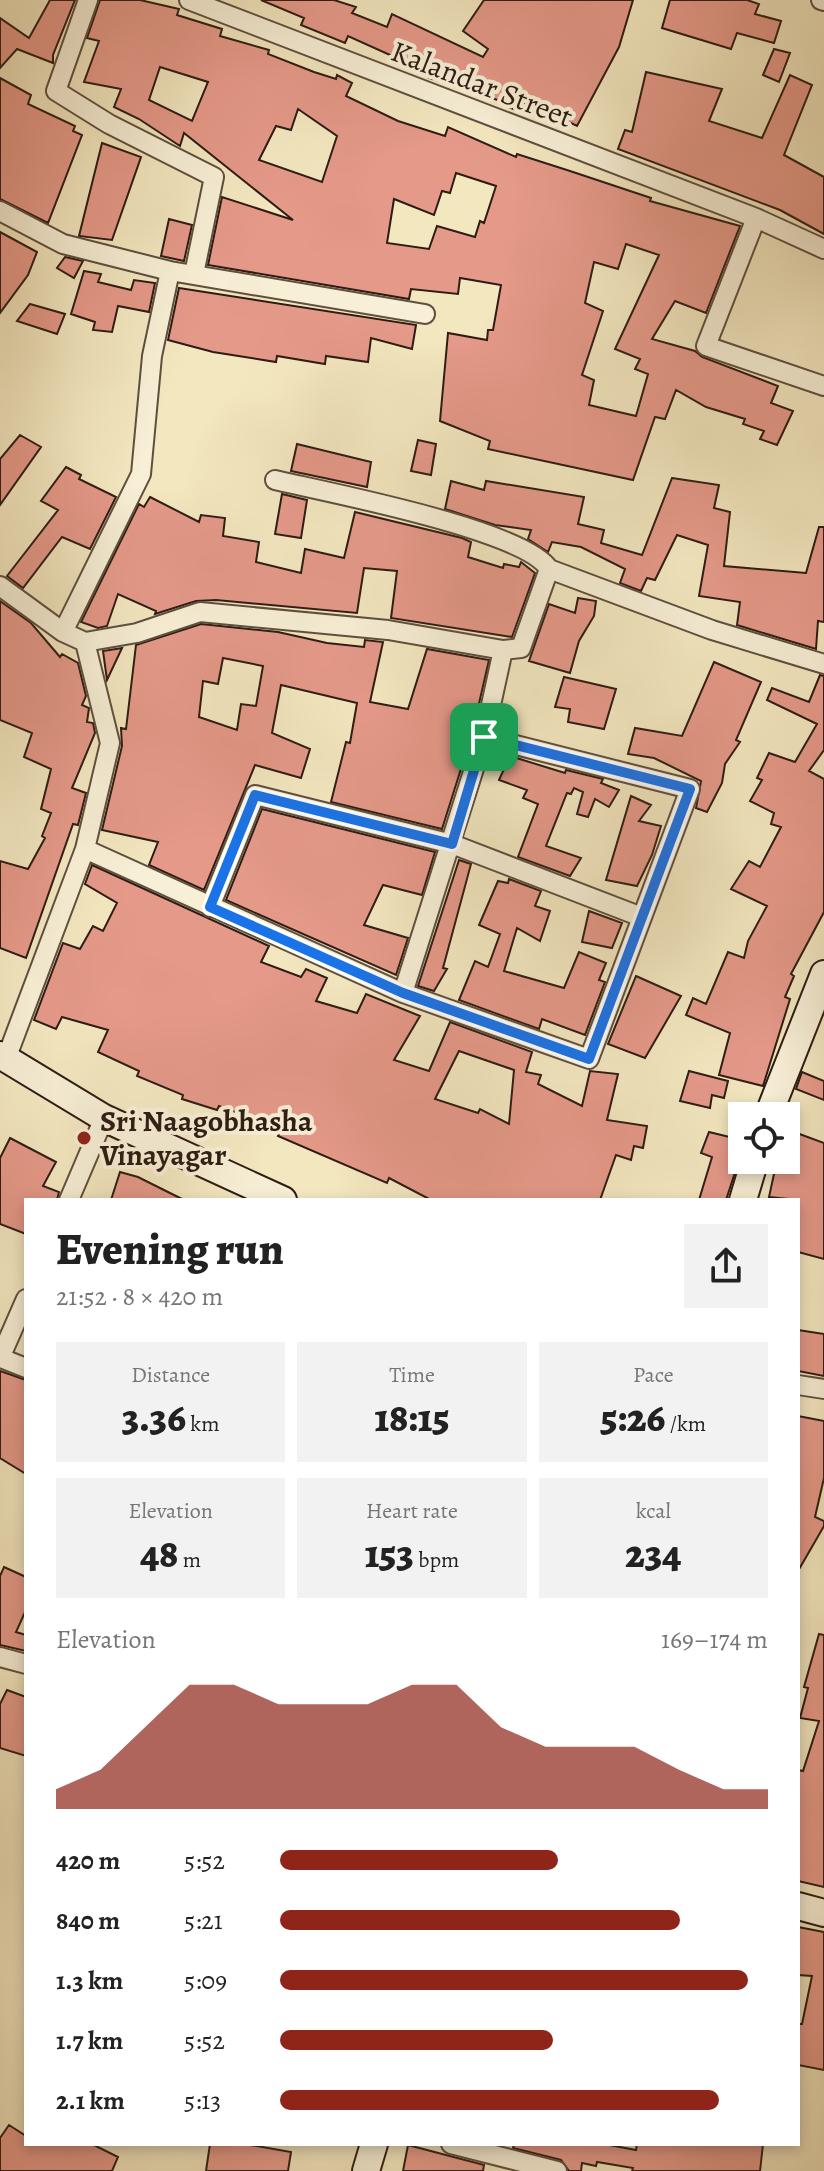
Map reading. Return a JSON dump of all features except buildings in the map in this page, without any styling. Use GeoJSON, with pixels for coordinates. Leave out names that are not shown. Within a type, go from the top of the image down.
{"type":"FeatureCollection","features":[{"type":"Feature","properties":{"kind":"main road"},"geometry":{"type":"LineString","coordinates":[[774,1102],[824,974]]}},
{"type":"Feature","properties":{"kind":"main road"},"geometry":{"type":"LineString","coordinates":[[3,1057],[104,1118],[279,1198]]}},
{"type":"Feature","properties":{"kind":"main road"},"geometry":{"type":"LineString","coordinates":[[744,1198],[751,1174]]}},
{"type":"Feature","properties":{"kind":"main road"},"geometry":{"type":"LineString","coordinates":[[800,1907],[824,1913]]}},
{"type":"Feature","properties":{"kind":"main road"},"geometry":{"type":"LineString","coordinates":[[366,2171],[373,2146]]}},
{"type":"Feature","properties":{"kind":"street"},"geometry":{"type":"LineString","coordinates":[[88,0],[56,91],[109,124],[214,177],[194,274]]}},
{"type":"Feature","properties":{"kind":"street","name":"Kalandar Street"},"geometry":{"type":"LineString","coordinates":[[189,0],[756,218],[824,249]]}},
{"type":"Feature","properties":{"kind":"street"},"geometry":{"type":"LineString","coordinates":[[0,211],[63,244],[170,271],[425,314]]}},
{"type":"Feature","properties":{"kind":"street"},"geometry":{"type":"LineString","coordinates":[[756,218],[706,346],[824,386]]}},
{"type":"Feature","properties":{"kind":"street"},"geometry":{"type":"LineString","coordinates":[[63,632],[141,474],[152,356],[170,271]]}},
{"type":"Feature","properties":{"kind":"street"},"geometry":{"type":"LineString","coordinates":[[275,480],[459,526],[536,554],[549,569],[712,630],[824,664]]}},
{"type":"Feature","properties":{"kind":"street"},"geometry":{"type":"LineString","coordinates":[[0,586],[63,632],[85,642],[137,633],[200,612],[388,630],[503,650],[521,648],[549,569]]}},
{"type":"Feature","properties":{"kind":"street"},"geometry":{"type":"LineString","coordinates":[[3,1057],[85,849],[110,743],[85,642]]}},
{"type":"Feature","properties":{"kind":"street"},"geometry":{"type":"LineString","coordinates":[[403,993],[484,737],[503,650]]}},
{"type":"Feature","properties":{"kind":"street"},"geometry":{"type":"LineString","coordinates":[[85,849],[403,993],[589,1059],[639,916],[690,789],[484,737]]}},
{"type":"Feature","properties":{"kind":"street"},"geometry":{"type":"LineString","coordinates":[[210,907],[255,795],[452,844],[639,916]]}},
{"type":"Feature","properties":{"kind":"street"},"geometry":{"type":"LineString","coordinates":[[70,1198],[104,1118]]}},
{"type":"Feature","properties":{"kind":"street"},"geometry":{"type":"LineString","coordinates":[[24,1304],[0,1358],[24,1367]]}},
{"type":"Feature","properties":{"kind":"street"},"geometry":{"type":"LineString","coordinates":[[800,1385],[824,1389]]}},
{"type":"Feature","properties":{"kind":"street"},"geometry":{"type":"LineString","coordinates":[[0,1657],[24,1663]]}},
{"type":"Feature","properties":{"kind":"street"},"geometry":{"type":"LineString","coordinates":[[459,2146],[557,2171]]}},
{"type":"Feature","properties":{"kind":"place","name":"Sri Naagobhasha Vinayagar"},"geometry":{"type":"Point","coordinates":[84,1138]}},
{"type":"Feature","properties":{"kind":"route"},"geometry":{"type":"LineString","coordinates":[[484,737],[690,789],[639,916],[589,1059],[403,993],[210,907],[255,795],[452,844],[484,737]]}}]}
